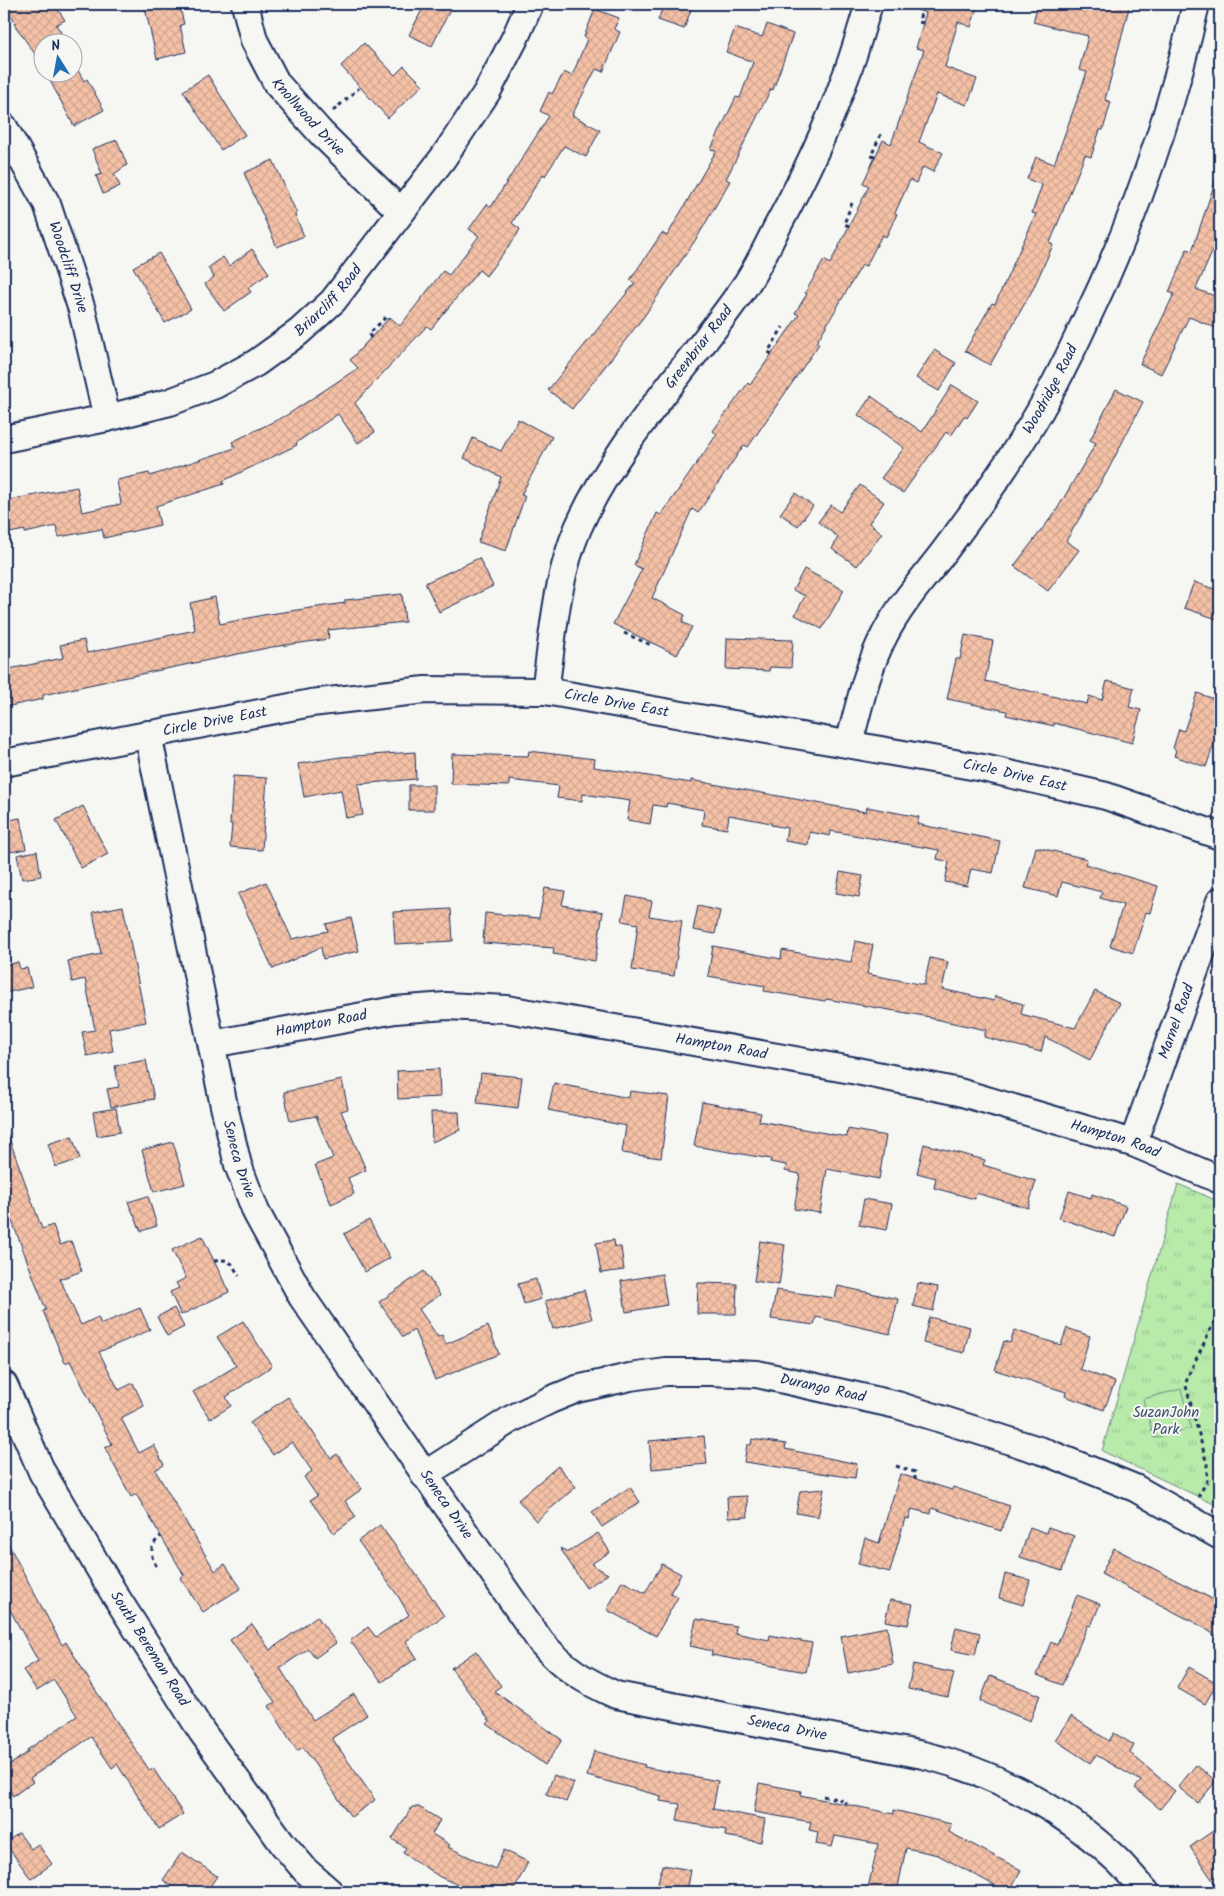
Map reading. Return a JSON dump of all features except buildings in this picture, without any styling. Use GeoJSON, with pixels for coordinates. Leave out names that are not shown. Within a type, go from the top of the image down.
{"type":"FeatureCollection","features":[{"type":"Feature","properties":{"kind":"street","name":"Knollwood Drive"},"geometry":{"type":"LineString","coordinates":[[245,4],[254,40],[277,84],[321,133],[401,212]]}},
{"type":"Feature","properties":{"kind":"street","name":"Briarcliff Road"},"geometry":{"type":"LineString","coordinates":[[4,439],[108,418],[170,402],[214,385],[256,363],[299,332],[334,301],[443,158],[488,92],[530,4]]}},
{"type":"Feature","properties":{"kind":"street","name":"Greenbriar Road"},"geometry":{"type":"LineString","coordinates":[[545,691],[559,597],[567,561],[578,529],[598,488],[622,451],[748,282],[786,212],[820,139],[844,81],[870,4]]}},
{"type":"Feature","properties":{"kind":"street","name":"Woodridge Road"},"geometry":{"type":"LineString","coordinates":[[849,744],[866,680],[886,633],[914,591],[966,522],[1026,434],[1057,380],[1095,302],[1151,166],[1170,106],[1196,4]]}},
{"type":"Feature","properties":{"kind":"street","name":"Woodcliff Drive"},"geometry":{"type":"LineString","coordinates":[[4,127],[47,204],[82,310],[108,418]]}},
{"type":"Feature","properties":{"kind":"street","name":"Circle Drive East"},"geometry":{"type":"LineString","coordinates":[[4,764],[310,703],[425,690],[545,691],[984,768],[1106,796],[1220,836]]}},
{"type":"Feature","properties":{"kind":"street","name":"Seneca Drive"},"geometry":{"type":"LineString","coordinates":[[148,734],[238,1165],[256,1212],[302,1297],[530,1629],[553,1656],[575,1675],[616,1695],[633,1700],[923,1755],[972,1770],[1018,1790],[1081,1830],[1119,1862],[1146,1892]]}},
{"type":"Feature","properties":{"kind":"street","name":"Marnel Road"},"geometry":{"type":"LineString","coordinates":[[1133,1143],[1220,901]]}},
{"type":"Feature","properties":{"kind":"street","name":"Hampton Road"},"geometry":{"type":"LineString","coordinates":[[212,1044],[394,1010],[446,1006],[507,1009],[856,1071],[959,1092],[1133,1143],[1220,1180]]}},
{"type":"Feature","properties":{"kind":"street","name":"Durango Road"},"geometry":{"type":"LineString","coordinates":[[424,1476],[510,1419],[564,1393],[595,1384],[666,1372],[757,1374],[897,1405],[1048,1453],[1135,1488],[1220,1536]]}},
{"type":"Feature","properties":{"kind":"street","name":"South Bereman Road"},"geometry":{"type":"LineString","coordinates":[[4,1385],[42,1472],[115,1595],[202,1732],[283,1844],[306,1871],[330,1892]]}},
{"type":"Feature","properties":{"kind":"path"},"geometry":{"type":"LineString","coordinates":[[923,4],[918,22],[923,23]]}},
{"type":"Feature","properties":{"kind":"path"},"geometry":{"type":"LineString","coordinates":[[329,115],[359,88]]}},
{"type":"Feature","properties":{"kind":"path"},"geometry":{"type":"LineString","coordinates":[[875,157],[871,156],[882,132]]}},
{"type":"Feature","properties":{"kind":"path"},"geometry":{"type":"LineString","coordinates":[[849,226],[844,224],[852,202]]}},
{"type":"Feature","properties":{"kind":"path"},"geometry":{"type":"LineString","coordinates":[[371,338],[369,334],[386,317]]}},
{"type":"Feature","properties":{"kind":"path"},"geometry":{"type":"LineString","coordinates":[[772,354],[768,352],[783,328]]}},
{"type":"Feature","properties":{"kind":"path"},"geometry":{"type":"LineString","coordinates":[[624,633],[651,645],[653,643]]}},
{"type":"Feature","properties":{"kind":"path"},"geometry":{"type":"LineString","coordinates":[[214,1260],[226,1260],[232,1264],[239,1276]]}},
{"type":"Feature","properties":{"kind":"path"},"geometry":{"type":"LineString","coordinates":[[1194,1504],[1207,1481],[1208,1474],[1186,1386],[1187,1378],[1220,1310]]}},
{"type":"Feature","properties":{"kind":"path"},"geometry":{"type":"LineString","coordinates":[[896,1466],[915,1472],[915,1479]]}},
{"type":"Feature","properties":{"kind":"path"},"geometry":{"type":"LineString","coordinates":[[156,1566],[151,1558],[152,1546],[154,1541],[161,1536]]}},
{"type":"Feature","properties":{"kind":"path"},"geometry":{"type":"LineString","coordinates":[[823,1796],[846,1801],[845,1804]]}},
{"type":"Feature","properties":{"kind":"green space","name":"SuzanJohn Park"},"geometry":{"type":"Polygon","coordinates":[[[1178,1184],[1220,1202],[1220,1507],[1102,1451],[1178,1184]]]}},
{"type":"Feature","properties":{"kind":"green space"},"geometry":{"type":"Polygon","coordinates":[[[1181,1389],[1191,1428],[1154,1438],[1143,1399],[1181,1389]]]}}]}
